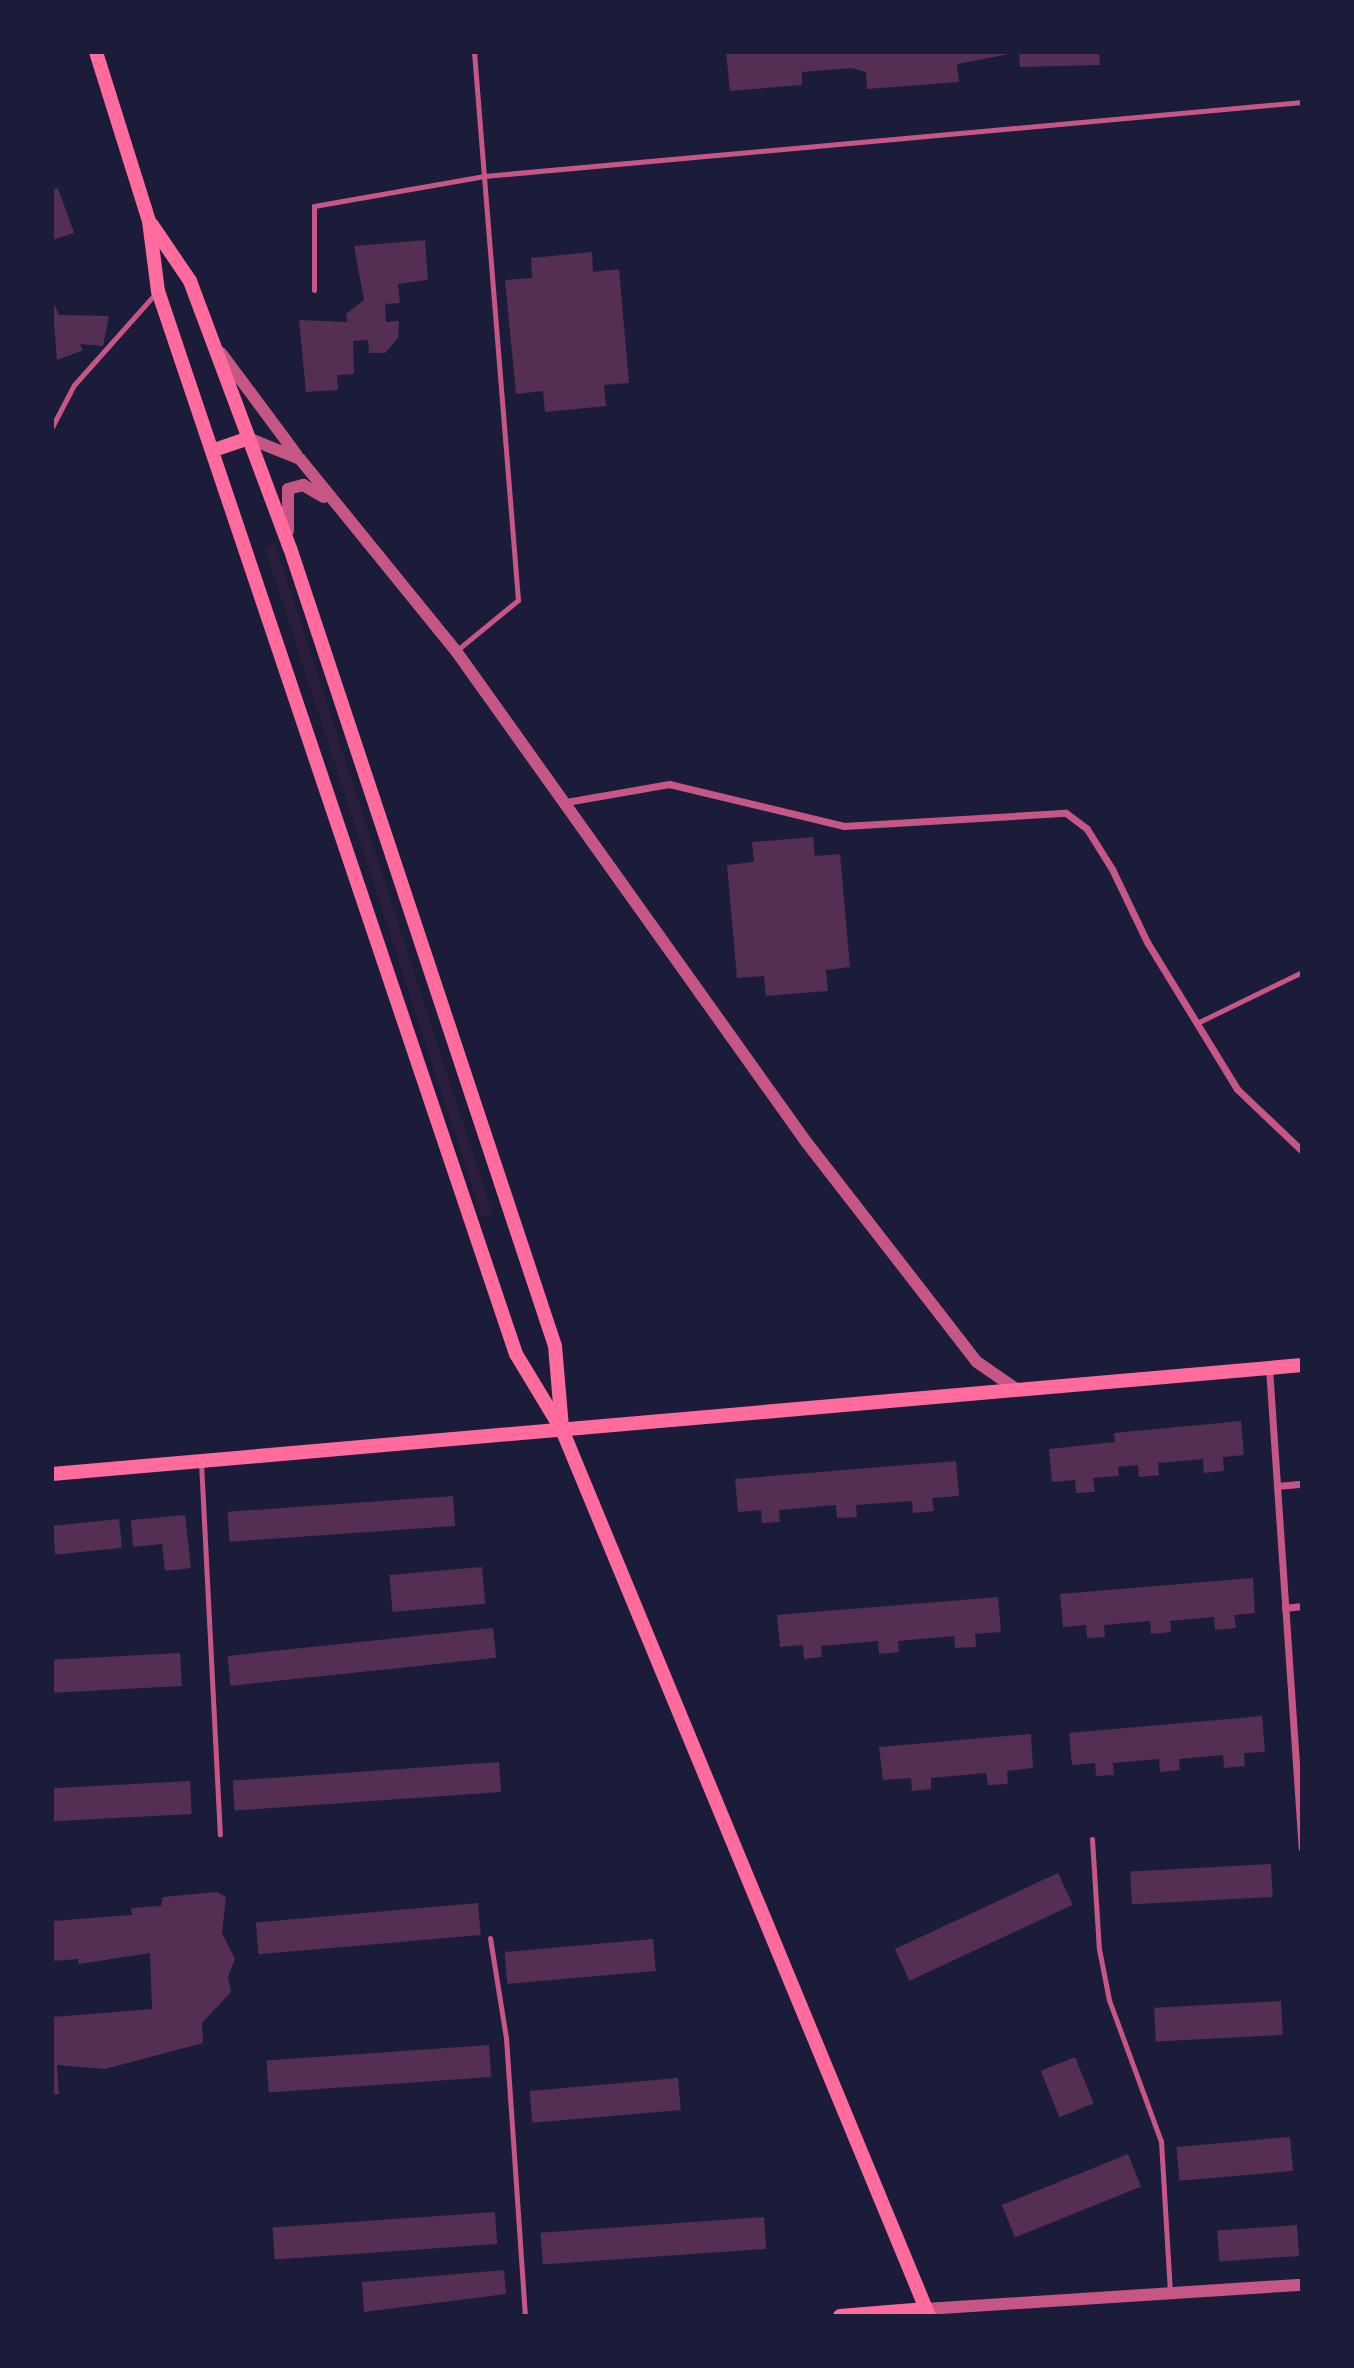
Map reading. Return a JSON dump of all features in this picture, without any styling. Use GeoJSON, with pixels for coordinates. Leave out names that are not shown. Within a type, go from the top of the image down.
{"type":"FeatureCollection","features":[{"type":"Feature","properties":{"kind":"main road"},"geometry":{"type":"LineString","coordinates":[[96,52],[149,221],[159,291],[516,1354],[563,1432],[928,2312],[840,2315]]}},
{"type":"Feature","properties":{"kind":"main road"},"geometry":{"type":"LineString","coordinates":[[149,221],[190,281],[290,548],[555,1346],[563,1432]]}},
{"type":"Feature","properties":{"kind":"main road"},"geometry":{"type":"LineString","coordinates":[[214,450],[248,438]]}},
{"type":"Feature","properties":{"kind":"main road"},"geometry":{"type":"LineString","coordinates":[[52,1474],[563,1432],[1016,1389],[1301,1366]]}},
{"type":"Feature","properties":{"kind":"street"},"geometry":{"type":"LineString","coordinates":[[213,341],[300,459],[456,650],[807,1143],[977,1362],[1016,1389]]}},
{"type":"Feature","properties":{"kind":"street"},"geometry":{"type":"LineString","coordinates":[[248,438],[300,459]]}},
{"type":"Feature","properties":{"kind":"street"},"geometry":{"type":"LineString","coordinates":[[290,548],[284,505],[295,486],[313,488],[352,523]]}},
{"type":"Feature","properties":{"kind":"street"},"geometry":{"type":"LineString","coordinates":[[566,802],[669,784],[844,826],[1066,813],[1087,830],[1112,869],[1147,943],[1199,1022],[1237,1089],[1301,1151]]}},
{"type":"Feature","properties":{"kind":"street"},"geometry":{"type":"LineString","coordinates":[[1269,1368],[1285,1608],[1298,1738],[1301,1848]]}},
{"type":"Feature","properties":{"kind":"street"},"geometry":{"type":"LineString","coordinates":[[1277,1486],[1301,1484]]}},
{"type":"Feature","properties":{"kind":"street"},"geometry":{"type":"LineString","coordinates":[[1285,1608],[1301,1606]]}},
{"type":"Feature","properties":{"kind":"street"},"geometry":{"type":"LineString","coordinates":[[928,2312],[1301,2285]]}},
{"type":"Feature","properties":{"kind":"lane"},"geometry":{"type":"LineString","coordinates":[[456,650],[517,600],[474,52]]}},
{"type":"Feature","properties":{"kind":"lane"},"geometry":{"type":"LineString","coordinates":[[314,290],[314,206],[484,176],[1301,102]]}},
{"type":"Feature","properties":{"kind":"lane"},"geometry":{"type":"LineString","coordinates":[[52,427],[74,385],[159,291]]}},
{"type":"Feature","properties":{"kind":"lane"},"geometry":{"type":"LineString","coordinates":[[1199,1022],[1301,972]]}},
{"type":"Feature","properties":{"kind":"lane"},"geometry":{"type":"LineString","coordinates":[[201,1462],[220,1835]]}},
{"type":"Feature","properties":{"kind":"lane"},"geometry":{"type":"LineString","coordinates":[[1092,1839],[1099,1949],[1109,2000],[1161,2141],[1170,2295]]}},
{"type":"Feature","properties":{"kind":"lane"},"geometry":{"type":"LineString","coordinates":[[490,1938],[506,2038],[525,2315]]}},
{"type":"Feature","properties":{"kind":"shaded area"},"geometry":{"type":"Polygon","coordinates":[[[275,544],[493,1214],[482,1218],[265,547],[275,544]]]}},
{"type":"Feature","properties":{"kind":"building"},"geometry":{"type":"Polygon","coordinates":[[[726,52],[1010,54],[957,64],[959,82],[867,89],[866,72],[852,68],[802,72],[802,85],[730,91],[726,52]]]}},
{"type":"Feature","properties":{"kind":"building"},"geometry":{"type":"Polygon","coordinates":[[[1019,52],[1099,52],[1100,65],[1020,67],[1019,52]]]}},
{"type":"Feature","properties":{"kind":"building"},"geometry":{"type":"Polygon","coordinates":[[[58,188],[74,233],[52,240],[52,190],[58,188]]]}},
{"type":"Feature","properties":{"kind":"building"},"geometry":{"type":"Polygon","coordinates":[[[425,240],[428,280],[398,284],[400,303],[385,304],[386,322],[399,321],[398,338],[385,353],[369,353],[368,340],[353,341],[354,374],[337,375],[338,390],[306,392],[299,320],[347,322],[346,314],[364,300],[354,246],[425,240]]]}},
{"type":"Feature","properties":{"kind":"building"},"geometry":{"type":"Polygon","coordinates":[[[592,252],[593,272],[619,269],[629,383],[604,385],[606,406],[545,412],[543,391],[516,394],[505,280],[532,278],[531,258],[592,252]]]}},
{"type":"Feature","properties":{"kind":"building"},"geometry":{"type":"Polygon","coordinates":[[[52,299],[59,315],[109,316],[103,346],[80,344],[83,350],[57,360],[52,299]]]}},
{"type":"Feature","properties":{"kind":"building"},"geometry":{"type":"Polygon","coordinates":[[[813,837],[815,856],[840,854],[850,967],[826,970],[828,991],[766,996],[764,976],[737,978],[727,865],[754,862],[752,842],[813,837]]]}},
{"type":"Feature","properties":{"kind":"building"},"geometry":{"type":"Polygon","coordinates":[[[1241,1421],[1244,1455],[1223,1457],[1224,1471],[1204,1473],[1203,1459],[1158,1463],[1159,1475],[1139,1477],[1138,1465],[1118,1467],[1119,1476],[1093,1478],[1095,1492],[1076,1493],[1075,1480],[1052,1482],[1049,1449],[1115,1442],[1114,1433],[1241,1421]]]}},
{"type":"Feature","properties":{"kind":"building"},"geometry":{"type":"Polygon","coordinates":[[[956,1461],[959,1496],[932,1498],[934,1511],[913,1513],[912,1501],[856,1505],[857,1517],[837,1518],[836,1505],[779,1510],[780,1522],[762,1523],[761,1510],[738,1512],[735,1479],[956,1461]]]}},
{"type":"Feature","properties":{"kind":"building"},"geometry":{"type":"Polygon","coordinates":[[[453,1496],[455,1526],[230,1542],[228,1512],[453,1496]]]}},
{"type":"Feature","properties":{"kind":"building"},"geometry":{"type":"Polygon","coordinates":[[[185,1515],[191,1568],[165,1571],[162,1544],[133,1547],[131,1520],[185,1515]]]}},
{"type":"Feature","properties":{"kind":"building"},"geometry":{"type":"Polygon","coordinates":[[[119,1519],[122,1548],[55,1555],[52,1526],[119,1519]]]}},
{"type":"Feature","properties":{"kind":"building"},"geometry":{"type":"Polygon","coordinates":[[[482,1567],[485,1604],[393,1612],[389,1575],[482,1567]]]}},
{"type":"Feature","properties":{"kind":"building"},"geometry":{"type":"Polygon","coordinates":[[[1253,1578],[1255,1613],[1234,1615],[1236,1628],[1215,1630],[1214,1617],[1170,1621],[1171,1632],[1151,1634],[1150,1621],[1104,1625],[1105,1637],[1087,1638],[1086,1625],[1063,1627],[1060,1594],[1253,1578]]]}},
{"type":"Feature","properties":{"kind":"building"},"geometry":{"type":"Polygon","coordinates":[[[998,1597],[1001,1632],[975,1634],[976,1647],[955,1648],[954,1636],[898,1641],[899,1652],[879,1654],[878,1641],[821,1646],[822,1657],[804,1659],[803,1645],[780,1647],[777,1615],[998,1597]]]}},
{"type":"Feature","properties":{"kind":"building"},"geometry":{"type":"Polygon","coordinates":[[[493,1628],[496,1658],[231,1686],[227,1656],[493,1628]]]}},
{"type":"Feature","properties":{"kind":"building"},"geometry":{"type":"Polygon","coordinates":[[[180,1653],[182,1686],[54,1693],[52,1660],[180,1653]]]}},
{"type":"Feature","properties":{"kind":"building"},"geometry":{"type":"Polygon","coordinates":[[[1262,1716],[1265,1752],[1244,1753],[1245,1766],[1224,1768],[1223,1755],[1179,1759],[1180,1770],[1160,1772],[1159,1759],[1113,1763],[1114,1775],[1096,1776],[1095,1763],[1072,1765],[1069,1733],[1262,1716]]]}},
{"type":"Feature","properties":{"kind":"building"},"geometry":{"type":"Polygon","coordinates":[[[1031,1734],[1033,1768],[1007,1771],[1008,1784],[988,1785],[986,1773],[931,1778],[931,1789],[912,1791],[911,1778],[883,1780],[879,1747],[1031,1734]]]}},
{"type":"Feature","properties":{"kind":"building"},"geometry":{"type":"Polygon","coordinates":[[[499,1762],[501,1792],[235,1811],[233,1781],[499,1762]]]}},
{"type":"Feature","properties":{"kind":"building"},"geometry":{"type":"Polygon","coordinates":[[[190,1781],[192,1814],[54,1821],[52,1788],[190,1781]]]}},
{"type":"Feature","properties":{"kind":"building"},"geometry":{"type":"Polygon","coordinates":[[[1271,1864],[1273,1897],[1132,1904],[1130,1871],[1271,1864]]]}},
{"type":"Feature","properties":{"kind":"building"},"geometry":{"type":"Polygon","coordinates":[[[1058,1873],[1073,1905],[910,1981],[895,1949],[1058,1873]]]}},
{"type":"Feature","properties":{"kind":"building"},"geometry":{"type":"Polygon","coordinates":[[[217,1892],[226,1897],[222,1933],[235,1959],[228,1977],[231,1992],[202,2023],[203,2043],[105,2069],[57,2065],[59,2094],[52,2095],[52,2017],[152,2009],[150,1953],[79,1964],[78,1959],[52,1961],[52,1921],[132,1915],[131,1908],[161,1906],[163,1897],[217,1892]]]}},
{"type":"Feature","properties":{"kind":"building"},"geometry":{"type":"Polygon","coordinates":[[[478,1903],[481,1935],[259,1954],[256,1922],[478,1903]]]}},
{"type":"Feature","properties":{"kind":"building"},"geometry":{"type":"Polygon","coordinates":[[[653,1939],[656,1971],[507,1984],[505,1952],[653,1939]]]}},
{"type":"Feature","properties":{"kind":"building"},"geometry":{"type":"Polygon","coordinates":[[[1281,2001],[1283,2035],[1156,2042],[1154,2008],[1281,2001]]]}},
{"type":"Feature","properties":{"kind":"building"},"geometry":{"type":"Polygon","coordinates":[[[489,2045],[491,2077],[269,2092],[267,2061],[489,2045]]]}},
{"type":"Feature","properties":{"kind":"building"},"geometry":{"type":"Polygon","coordinates":[[[1075,2057],[1094,2103],[1059,2117],[1041,2071],[1075,2057]]]}},
{"type":"Feature","properties":{"kind":"building"},"geometry":{"type":"Polygon","coordinates":[[[678,2078],[681,2110],[532,2123],[530,2091],[678,2078]]]}},
{"type":"Feature","properties":{"kind":"building"},"geometry":{"type":"Polygon","coordinates":[[[1290,2137],[1293,2171],[1179,2181],[1176,2147],[1290,2137]]]}},
{"type":"Feature","properties":{"kind":"building"},"geometry":{"type":"Polygon","coordinates":[[[1128,2154],[1141,2186],[1015,2237],[1002,2205],[1128,2154]]]}},
{"type":"Feature","properties":{"kind":"building"},"geometry":{"type":"Polygon","coordinates":[[[495,2212],[497,2244],[275,2259],[273,2228],[495,2212]]]}},
{"type":"Feature","properties":{"kind":"building"},"geometry":{"type":"Polygon","coordinates":[[[764,2217],[766,2249],[543,2265],[541,2233],[764,2217]]]}},
{"type":"Feature","properties":{"kind":"building"},"geometry":{"type":"Polygon","coordinates":[[[1297,2225],[1299,2256],[1219,2262],[1217,2231],[1297,2225]]]}},
{"type":"Feature","properties":{"kind":"building"},"geometry":{"type":"Polygon","coordinates":[[[504,2270],[506,2294],[364,2312],[362,2282],[504,2270]]]}}]}
